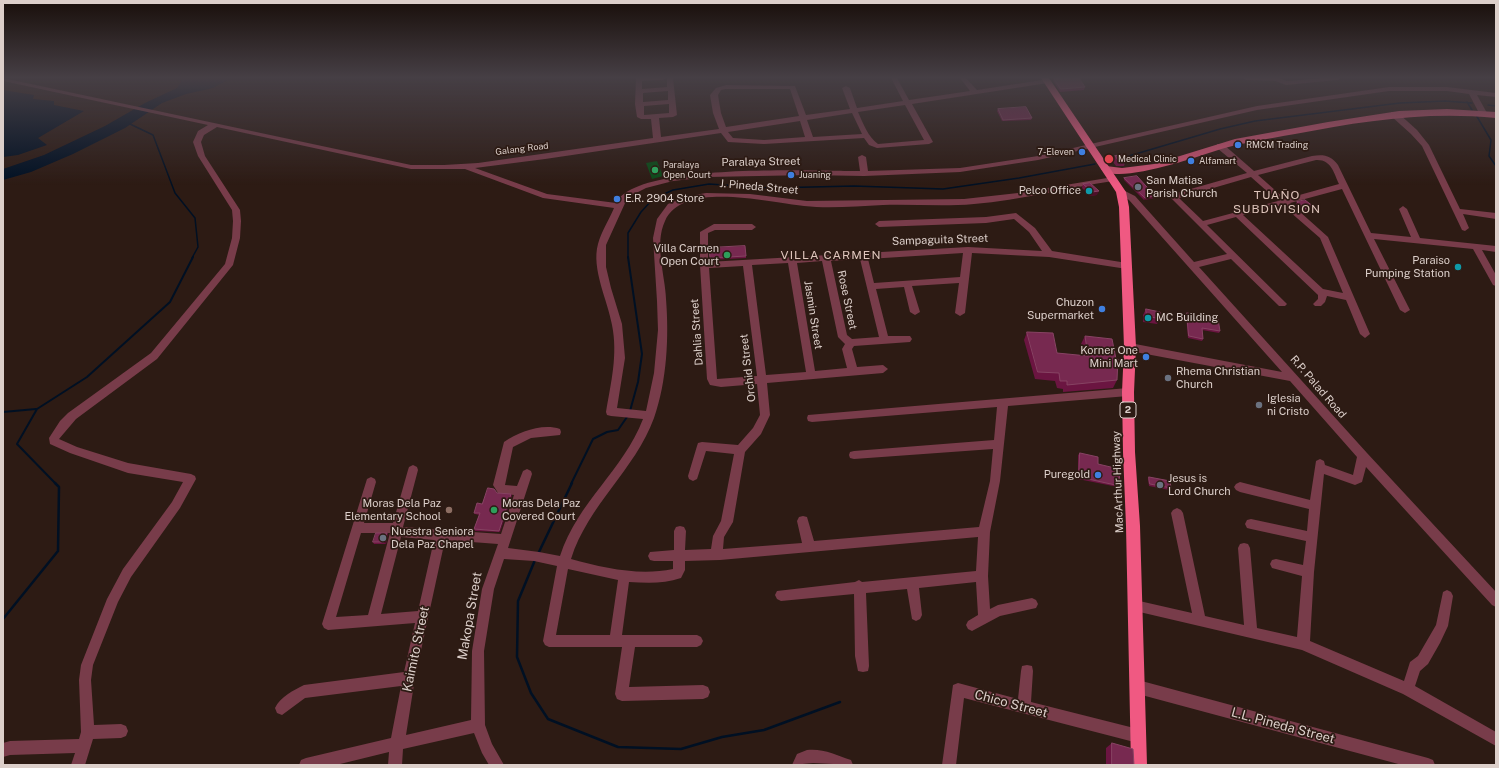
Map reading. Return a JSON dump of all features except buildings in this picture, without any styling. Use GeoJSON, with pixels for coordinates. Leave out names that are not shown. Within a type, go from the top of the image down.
{"type":"FeatureCollection","features":[{"type":"Feature","properties":{"kind":"highway","name":"MacArthur Highway"},"geometry":{"type":"LineString","coordinates":[[1069,114],[1121,192],[1125,218],[1127,266],[1126,292],[1130,347],[1128,392],[1138,687],[1139,765]]}},
{"type":"Feature","properties":{"kind":"main road"},"geometry":{"type":"LineString","coordinates":[[1110,175],[1149,167],[1247,139],[1394,114]]}},
{"type":"Feature","properties":{"kind":"street","name":"Galang Road"},"geometry":{"type":"LineString","coordinates":[[161,114],[411,167],[428,169],[467,167],[830,114]]}},
{"type":"Feature","properties":{"kind":"street"},"geometry":{"type":"LineString","coordinates":[[641,114],[641,116],[655,117],[673,114]]}},
{"type":"Feature","properties":{"kind":"street"},"geometry":{"type":"LineString","coordinates":[[719,114],[723,130],[729,140],[740,142],[810,140],[867,136]]}},
{"type":"Feature","properties":{"kind":"street"},"geometry":{"type":"LineString","coordinates":[[802,114],[810,140]]}},
{"type":"Feature","properties":{"kind":"street"},"geometry":{"type":"LineString","coordinates":[[857,114],[872,144],[877,146],[929,142],[915,114]]}},
{"type":"Feature","properties":{"kind":"street","name":"Paralaya Street"},"geometry":{"type":"LineString","coordinates":[[650,416],[611,412],[620,358],[617,324],[606,288],[602,267],[602,245],[618,206],[629,193],[643,186],[657,182],[689,176],[741,174],[864,174],[960,170],[1038,158],[1231,114]]}},
{"type":"Feature","properties":{"kind":"street"},"geometry":{"type":"LineString","coordinates":[[1394,114],[1425,144],[1465,228]]}},
{"type":"Feature","properties":{"kind":"street"},"geometry":{"type":"LineString","coordinates":[[655,117],[657,140]]}},
{"type":"Feature","properties":{"kind":"street"},"geometry":{"type":"LineString","coordinates":[[78,765],[88,732],[85,680],[91,656],[113,599],[127,573],[176,506],[191,479],[128,468],[110,460],[74,450],[54,441],[54,438],[72,416],[154,356],[229,264],[234,254],[237,212],[196,146],[202,132],[214,125]]}},
{"type":"Feature","properties":{"kind":"street"},"geometry":{"type":"LineString","coordinates":[[1220,146],[1324,237],[1348,297],[1365,334]]}},
{"type":"Feature","properties":{"kind":"street"},"geometry":{"type":"LineString","coordinates":[[862,157],[864,174]]}},
{"type":"Feature","properties":{"kind":"street"},"geometry":{"type":"LineString","coordinates":[[1282,304],[1175,198],[1176,196],[1303,160],[1324,157],[1332,161],[1405,310]]}},
{"type":"Feature","properties":{"kind":"street"},"geometry":{"type":"LineString","coordinates":[[467,167],[546,196],[618,206]]}},
{"type":"Feature","properties":{"kind":"street","name":"J. Pineda Street"},"geometry":{"type":"LineString","coordinates":[[615,641],[549,641],[564,563],[574,535],[632,453],[650,416],[658,380],[662,331],[662,300],[657,262],[658,228],[664,213],[669,206],[678,200],[709,195],[728,195],[808,204],[964,202],[1000,198],[1110,175]]}},
{"type":"Feature","properties":{"kind":"street"},"geometry":{"type":"LineString","coordinates":[[1201,224],[1343,186]]}},
{"type":"Feature","properties":{"kind":"street","name":"R.P. Palad Road"},"geometry":{"type":"LineString","coordinates":[[1121,192],[1132,198],[1363,456],[1496,601]]}},
{"type":"Feature","properties":{"kind":"street"},"geometry":{"type":"LineString","coordinates":[[1403,209],[1416,239]]}},
{"type":"Feature","properties":{"kind":"street"},"geometry":{"type":"LineString","coordinates":[[1456,211],[1496,216]]}},
{"type":"Feature","properties":{"kind":"street"},"geometry":{"type":"LineString","coordinates":[[1238,215],[1323,294],[1348,297]]}},
{"type":"Feature","properties":{"kind":"street"},"geometry":{"type":"LineString","coordinates":[[879,224],[986,220],[1016,216],[1032,230],[1049,254]]}},
{"type":"Feature","properties":{"kind":"street","name":"Dahlia Street"},"geometry":{"type":"LineString","coordinates":[[752,227],[714,227],[704,232],[704,265],[712,378],[716,383],[721,384],[883,369]]}},
{"type":"Feature","properties":{"kind":"street"},"geometry":{"type":"LineString","coordinates":[[1368,235],[1416,239],[1496,249]]}},
{"type":"Feature","properties":{"kind":"street"},"geometry":{"type":"LineString","coordinates":[[1476,247],[1496,283]]}},
{"type":"Feature","properties":{"kind":"street"},"geometry":{"type":"LineString","coordinates":[[960,313],[968,250]]}},
{"type":"Feature","properties":{"kind":"street","name":"Sampaguita Street"},"geometry":{"type":"LineString","coordinates":[[704,265],[968,250],[1049,254],[1127,266]]}},
{"type":"Feature","properties":{"kind":"street"},"geometry":{"type":"LineString","coordinates":[[863,256],[884,339]]}},
{"type":"Feature","properties":{"kind":"street"},"geometry":{"type":"LineString","coordinates":[[1193,265],[1232,256]]}},
{"type":"Feature","properties":{"kind":"street","name":"Rose Street"},"geometry":{"type":"LineString","coordinates":[[826,258],[843,337],[851,343],[884,339],[907,339]]}},
{"type":"Feature","properties":{"kind":"street","name":"Jasmin Street"},"geometry":{"type":"LineString","coordinates":[[792,260],[811,375]]}},
{"type":"Feature","properties":{"kind":"street","name":"Orchid Street"},"geometry":{"type":"LineString","coordinates":[[740,450],[757,431],[765,415],[762,379],[747,263]]}},
{"type":"Feature","properties":{"kind":"street"},"geometry":{"type":"LineString","coordinates":[[871,286],[965,280]]}},
{"type":"Feature","properties":{"kind":"street"},"geometry":{"type":"LineString","coordinates":[[907,283],[915,312]]}},
{"type":"Feature","properties":{"kind":"street"},"geometry":{"type":"LineString","coordinates":[[1318,304],[1322,300],[1323,294]]}},
{"type":"Feature","properties":{"kind":"street","name":"Rose Street"},"geometry":{"type":"LineString","coordinates":[[851,343],[847,349],[853,371]]}},
{"type":"Feature","properties":{"kind":"street"},"geometry":{"type":"LineString","coordinates":[[1130,347],[1294,378]]}},
{"type":"Feature","properties":{"kind":"street"},"geometry":{"type":"LineString","coordinates":[[812,418],[1128,392]]}},
{"type":"Feature","properties":{"kind":"street"},"geometry":{"type":"LineString","coordinates":[[984,618],[982,576],[984,532],[995,481],[1003,402]]}},
{"type":"Feature","properties":{"kind":"street"},"geometry":{"type":"LineString","coordinates":[[521,491],[502,490],[499,485],[508,444],[538,431],[556,432]]}},
{"type":"Feature","properties":{"kind":"street"},"geometry":{"type":"LineString","coordinates":[[854,455],[998,444]]}},
{"type":"Feature","properties":{"kind":"street"},"geometry":{"type":"LineString","coordinates":[[693,476],[702,446],[740,450],[727,522],[719,536],[716,548],[720,555]]}},
{"type":"Feature","properties":{"kind":"street"},"geometry":{"type":"LineString","coordinates":[[1303,644],[1308,572],[1320,466],[1355,480],[1358,479],[1363,456]]}},
{"type":"Feature","properties":{"kind":"street"},"geometry":{"type":"LineString","coordinates":[[373,620],[413,470]]}},
{"type":"Feature","properties":{"kind":"street","name":"Makopa Street"},"geometry":{"type":"LineString","coordinates":[[497,765],[487,748],[478,725],[478,651],[488,589],[527,474]]}},
{"type":"Feature","properties":{"kind":"street"},"geometry":{"type":"LineString","coordinates":[[371,482],[328,624],[424,616]]}},
{"type":"Feature","properties":{"kind":"street"},"geometry":{"type":"LineString","coordinates":[[1240,487],[1316,506]]}},
{"type":"Feature","properties":{"kind":"street"},"geometry":{"type":"LineString","coordinates":[[1177,513],[1200,620]]}},
{"type":"Feature","properties":{"kind":"street"},"geometry":{"type":"LineString","coordinates":[[803,521],[809,546]]}},
{"type":"Feature","properties":{"kind":"street"},"geometry":{"type":"LineString","coordinates":[[1251,524],[1312,537]]}},
{"type":"Feature","properties":{"kind":"street"},"geometry":{"type":"LineString","coordinates":[[357,528],[504,539]]}},
{"type":"Feature","properties":{"kind":"street"},"geometry":{"type":"LineString","coordinates":[[499,553],[544,558],[624,577],[668,577],[677,574],[680,556],[680,531]]}},
{"type":"Feature","properties":{"kind":"street"},"geometry":{"type":"LineString","coordinates":[[654,556],[720,555],[926,535],[984,532]]}},
{"type":"Feature","properties":{"kind":"street","name":"Kaimito Street"},"geometry":{"type":"LineString","coordinates":[[395,765],[397,745],[409,678],[441,534]]}},
{"type":"Feature","properties":{"kind":"street"},"geometry":{"type":"LineString","coordinates":[[1244,548],[1251,631]]}},
{"type":"Feature","properties":{"kind":"street"},"geometry":{"type":"LineString","coordinates":[[1276,564],[1308,572]]}},
{"type":"Feature","properties":{"kind":"street"},"geometry":{"type":"LineString","coordinates":[[780,595],[825,592],[859,586],[982,576]]}},
{"type":"Feature","properties":{"kind":"street"},"geometry":{"type":"LineString","coordinates":[[624,577],[615,641],[696,641]]}},
{"type":"Feature","properties":{"kind":"street"},"geometry":{"type":"LineString","coordinates":[[912,582],[916,615]]}},
{"type":"Feature","properties":{"kind":"street"},"geometry":{"type":"LineString","coordinates":[[859,586],[863,608],[860,651],[863,666]]}},
{"type":"Feature","properties":{"kind":"street"},"geometry":{"type":"LineString","coordinates":[[1408,689],[1415,667],[1423,660],[1442,626],[1446,596]]}},
{"type":"Feature","properties":{"kind":"street"},"geometry":{"type":"LineString","coordinates":[[972,625],[998,612],[1032,604]]}},
{"type":"Feature","properties":{"kind":"street"},"geometry":{"type":"LineString","coordinates":[[1135,606],[1251,631],[1303,644],[1408,689],[1496,739]]}},
{"type":"Feature","properties":{"kind":"street"},"geometry":{"type":"LineString","coordinates":[[629,641],[622,694],[703,692]]}},
{"type":"Feature","properties":{"kind":"street"},"geometry":{"type":"LineString","coordinates":[[1024,708],[1027,671]]}},
{"type":"Feature","properties":{"kind":"street"},"geometry":{"type":"LineString","coordinates":[[282,708],[304,692],[409,678]]}},
{"type":"Feature","properties":{"kind":"street","name":"L.L. Pineda Street"},"geometry":{"type":"LineString","coordinates":[[1138,687],[1428,765]]}},
{"type":"Feature","properties":{"kind":"street","name":"Chico Street"},"geometry":{"type":"LineString","coordinates":[[949,765],[958,690],[1138,736]]}},
{"type":"Feature","properties":{"kind":"street"},"geometry":{"type":"LineString","coordinates":[[306,765],[478,725]]}},
{"type":"Feature","properties":{"kind":"street"},"geometry":{"type":"LineString","coordinates":[[88,732],[121,731]]}},
{"type":"Feature","properties":{"kind":"street"},"geometry":{"type":"LineString","coordinates":[[3,750],[10,748],[84,746]]}},
{"type":"Feature","properties":{"kind":"street"},"geometry":{"type":"LineString","coordinates":[[799,765],[802,759],[821,757],[846,765]]}},
{"type":"Feature","properties":{"kind":"green space","name":"Paralaya Open Court"},"geometry":{"type":"Polygon","coordinates":[[[657,161],[663,176],[652,179],[646,163],[657,161]]]}},
{"type":"Feature","properties":{"kind":"water"},"geometry":{"type":"Polygon","coordinates":[[[3,114],[79,114],[38,138],[47,145],[18,155],[3,157],[3,114]]]}},
{"type":"Feature","properties":{"kind":"water"},"geometry":{"type":"Polygon","coordinates":[[[126,114],[146,114],[125,128],[73,154],[31,172],[3,180],[3,169],[44,155],[105,126],[126,114]]]}},
{"type":"Feature","properties":{"kind":"waterway"},"geometry":{"type":"LineString","coordinates":[[1122,158],[1220,129],[1255,121],[1313,114]]}},
{"type":"Feature","properties":{"kind":"waterway"},"geometry":{"type":"LineString","coordinates":[[1476,115],[1491,140],[1489,156],[1496,166]]}},
{"type":"Feature","properties":{"kind":"waterway"},"geometry":{"type":"LineString","coordinates":[[130,124],[153,135],[175,193],[195,218],[198,247],[192,258]]}},
{"type":"Feature","properties":{"kind":"waterway"},"geometry":{"type":"LineString","coordinates":[[1106,163],[1114,160]]}},
{"type":"Feature","properties":{"kind":"waterway"},"geometry":{"type":"LineString","coordinates":[[628,257],[628,233],[641,212],[653,199],[673,190],[709,184],[769,188],[854,186],[943,189],[1019,178],[1095,164]]}},
{"type":"Feature","properties":{"kind":"waterway"},"geometry":{"type":"LineString","coordinates":[[56,484],[17,444],[37,409],[87,377],[170,302],[193,257]]}},
{"type":"Feature","properties":{"kind":"waterway"},"geometry":{"type":"LineString","coordinates":[[628,257],[642,354],[638,382],[630,411]]}},
{"type":"Feature","properties":{"kind":"waterway"},"geometry":{"type":"LineString","coordinates":[[3,412],[36,409]]}},
{"type":"Feature","properties":{"kind":"waterway"},"geometry":{"type":"LineString","coordinates":[[571,484],[593,439],[607,432],[618,430],[627,417]]}},
{"type":"Feature","properties":{"kind":"waterway"},"geometry":{"type":"LineString","coordinates":[[538,554],[572,483]]}},
{"type":"Feature","properties":{"kind":"waterway"},"geometry":{"type":"LineString","coordinates":[[3,619],[58,551],[59,487],[56,484]]}},
{"type":"Feature","properties":{"kind":"waterway"},"geometry":{"type":"LineString","coordinates":[[535,560],[518,601],[517,657],[531,693],[548,719],[618,747],[681,749],[722,737],[764,730],[840,702]]}},
{"type":"Feature","properties":{"kind":"place","name":"RMCM Trading"},"geometry":{"type":"Point","coordinates":[1238,145]}},
{"type":"Feature","properties":{"kind":"place","name":"7-Eleven"},"geometry":{"type":"Point","coordinates":[1082,152]}},
{"type":"Feature","properties":{"kind":"place","name":"Medical Clinic"},"geometry":{"type":"Point","coordinates":[1109,159]}},
{"type":"Feature","properties":{"kind":"place","name":"Alfamart"},"geometry":{"type":"Point","coordinates":[1191,161]}},
{"type":"Feature","properties":{"kind":"place","name":"Paralaya Open Court"},"geometry":{"type":"Point","coordinates":[655,170]}},
{"type":"Feature","properties":{"kind":"place","name":"Juaning"},"geometry":{"type":"Point","coordinates":[791,175]}},
{"type":"Feature","properties":{"kind":"place","name":"San Matias Parish Church"},"geometry":{"type":"Point","coordinates":[1138,187]}},
{"type":"Feature","properties":{"kind":"place","name":"Pelco Office"},"geometry":{"type":"Point","coordinates":[1089,191]}},
{"type":"Feature","properties":{"kind":"place","name":"E.R. 2904 Store"},"geometry":{"type":"Point","coordinates":[617,199]}},
{"type":"Feature","properties":{"kind":"place","name":"Villa Carmen Open Court"},"geometry":{"type":"Point","coordinates":[727,255]}},
{"type":"Feature","properties":{"kind":"place","name":"Paraiso Pumping Station"},"geometry":{"type":"Point","coordinates":[1458,267]}},
{"type":"Feature","properties":{"kind":"place","name":"Chuzon Supermarket"},"geometry":{"type":"Point","coordinates":[1102,309]}},
{"type":"Feature","properties":{"kind":"place","name":"MC Building"},"geometry":{"type":"Point","coordinates":[1148,318]}},
{"type":"Feature","properties":{"kind":"place","name":"Korner One Mini Mart"},"geometry":{"type":"Point","coordinates":[1146,357]}},
{"type":"Feature","properties":{"kind":"place","name":"Rhema Christian Church"},"geometry":{"type":"Point","coordinates":[1168,378]}},
{"type":"Feature","properties":{"kind":"place","name":"Iglesia ni Cristo"},"geometry":{"type":"Point","coordinates":[1259,405]}},
{"type":"Feature","properties":{"kind":"place","name":"Puregold"},"geometry":{"type":"Point","coordinates":[1098,475]}},
{"type":"Feature","properties":{"kind":"place","name":"Jesus is Lord Church"},"geometry":{"type":"Point","coordinates":[1160,485]}},
{"type":"Feature","properties":{"kind":"place","name":"Moras Dela Paz Elementary School"},"geometry":{"type":"Point","coordinates":[449,510]}},
{"type":"Feature","properties":{"kind":"place","name":"Moras Dela Paz Covered Court"},"geometry":{"type":"Point","coordinates":[494,510]}},
{"type":"Feature","properties":{"kind":"place","name":"Nuestra Seniora Dela Paz Chapel"},"geometry":{"type":"Point","coordinates":[383,538]}},
{"type":"Feature","properties":{"kind":"district","name":"TUAÑO SUBDIVISION"},"geometry":{"type":"Point","coordinates":[1277,202]}},
{"type":"Feature","properties":{"kind":"district","name":"VILLA CARMEN"},"geometry":{"type":"Point","coordinates":[831,255]}}]}
